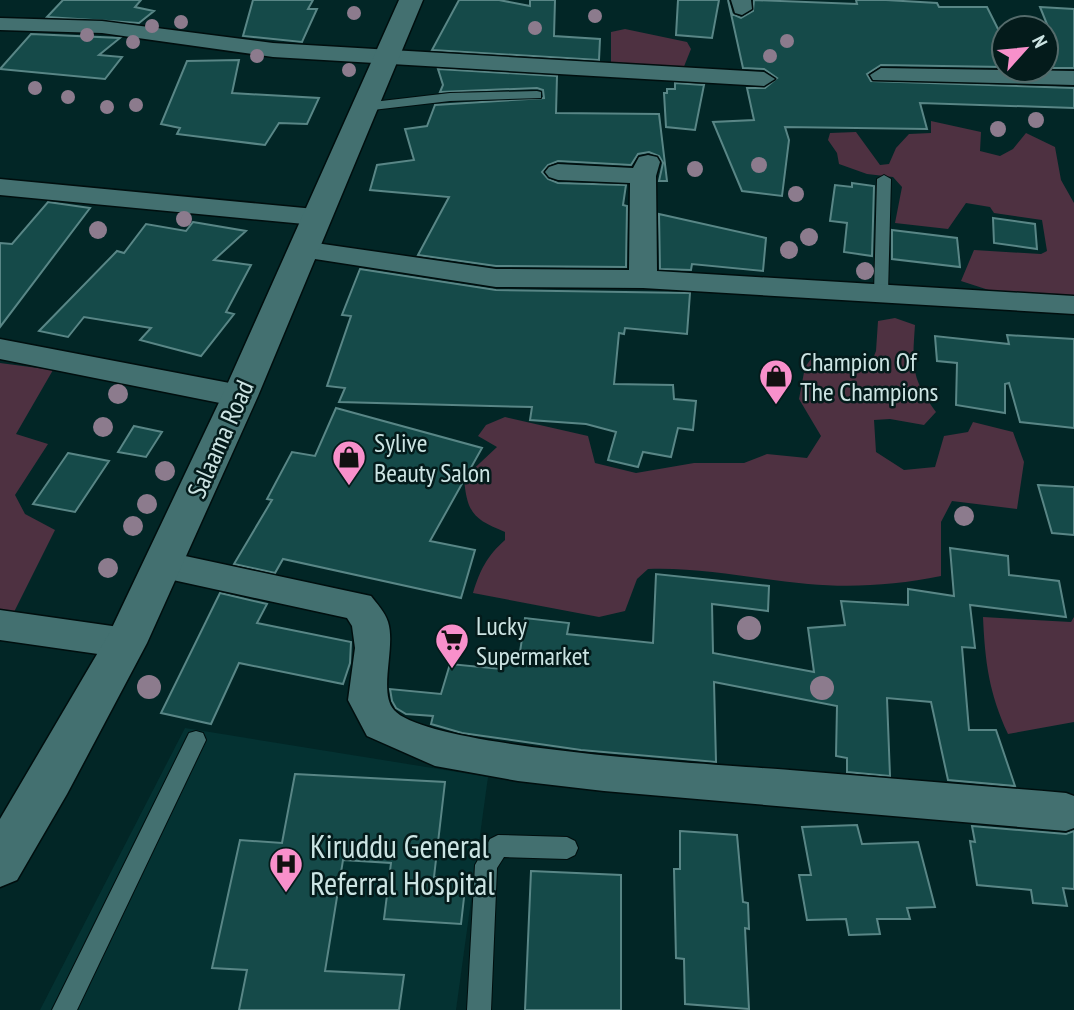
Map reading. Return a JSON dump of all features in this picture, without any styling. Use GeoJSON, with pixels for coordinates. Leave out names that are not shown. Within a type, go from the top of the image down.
{"type":"FeatureCollection","features":[{"type":"Feature","properties":{"kind":"main road","name":"Salaama Road"},"geometry":{"type":"LineString","coordinates":[[0,863],[51,779],[126,643],[240,396],[411,0]]}},
{"type":"Feature","properties":{"kind":"street"},"geometry":{"type":"LineString","coordinates":[[28,24],[44,8]]}},
{"type":"Feature","properties":{"kind":"street"},"geometry":{"type":"LineString","coordinates":[[0,24],[102,27],[273,50],[764,79]]}},
{"type":"Feature","properties":{"kind":"street"},"geometry":{"type":"LineString","coordinates":[[881,75],[1074,78]]}},
{"type":"Feature","properties":{"kind":"street"},"geometry":{"type":"LineString","coordinates":[[558,172],[646,169],[643,279]]}},
{"type":"Feature","properties":{"kind":"street"},"geometry":{"type":"LineString","coordinates":[[0,187],[309,233],[496,278],[643,279],[1074,305]]}},
{"type":"Feature","properties":{"kind":"street"},"geometry":{"type":"LineString","coordinates":[[0,349],[240,396]]}},
{"type":"Feature","properties":{"kind":"street"},"geometry":{"type":"LineString","coordinates":[[162,565],[358,606],[370,622],[373,648],[367,700],[381,724],[435,748],[518,763],[604,774],[1066,811]]}},
{"type":"Feature","properties":{"kind":"street"},"geometry":{"type":"LineString","coordinates":[[0,625],[126,643]]}},
{"type":"Feature","properties":{"kind":"lane"},"geometry":{"type":"LineString","coordinates":[[364,107],[460,96],[537,95]]}},
{"type":"Feature","properties":{"kind":"lane"},"geometry":{"type":"LineString","coordinates":[[881,293],[884,179]]}},
{"type":"Feature","properties":{"kind":"lane"},"geometry":{"type":"LineString","coordinates":[[64,1010],[196,740]]}},
{"type":"Feature","properties":{"kind":"lane"},"geometry":{"type":"LineString","coordinates":[[479,1010],[486,865],[498,846],[567,848]]}},
{"type":"Feature","properties":{"kind":"shaded area"},"geometry":{"type":"Polygon","coordinates":[[[625,29],[687,42],[691,49],[683,69],[611,62],[611,32],[625,29]]]}},
{"type":"Feature","properties":{"kind":"shaded area"},"geometry":{"type":"Polygon","coordinates":[[[931,121],[981,132],[980,151],[1000,156],[1013,149],[1026,133],[1055,147],[1061,180],[1074,203],[1074,298],[1001,294],[961,281],[974,250],[1041,254],[1047,251],[1042,220],[994,213],[990,207],[966,203],[948,229],[895,223],[902,187],[893,177],[867,174],[839,164],[837,153],[828,140],[830,133],[856,132],[880,165],[889,164],[896,148],[909,134],[931,133],[931,121]]]}},
{"type":"Feature","properties":{"kind":"shaded area"},"geometry":{"type":"Polygon","coordinates":[[[895,318],[915,325],[915,371],[922,390],[936,412],[924,425],[890,419],[874,420],[876,452],[904,470],[935,467],[944,436],[968,432],[973,422],[1013,432],[1024,462],[1017,509],[952,501],[941,522],[941,576],[891,584],[841,586],[688,570],[648,569],[637,579],[625,611],[599,617],[473,593],[485,564],[505,540],[505,532],[474,514],[465,490],[464,478],[497,447],[478,436],[486,425],[505,417],[588,436],[595,463],[636,473],[694,463],[744,463],[767,454],[807,458],[821,436],[799,399],[805,367],[814,355],[870,366],[876,351],[878,321],[895,318]]]}},
{"type":"Feature","properties":{"kind":"shaded area"},"geometry":{"type":"Polygon","coordinates":[[[0,363],[53,370],[16,434],[48,444],[15,495],[25,514],[55,530],[13,614],[0,613],[0,363]]]}},
{"type":"Feature","properties":{"kind":"shaded area"},"geometry":{"type":"Polygon","coordinates":[[[983,617],[1071,622],[1074,617],[1074,722],[1008,734],[996,705],[989,677],[983,617]]]}},
{"type":"Feature","properties":{"kind":"shaded area","name":"Kiruddu General Referral Hospital"},"geometry":{"type":"Polygon","coordinates":[[[185,728],[488,777],[456,1010],[40,1010],[185,728]]]}},
{"type":"Feature","properties":{"kind":"building"},"geometry":{"type":"Polygon","coordinates":[[[63,0],[141,0],[135,7],[154,11],[139,23],[47,17],[63,0]]]}},
{"type":"Feature","properties":{"kind":"building"},"geometry":{"type":"Polygon","coordinates":[[[253,0],[313,0],[308,9],[317,9],[302,42],[243,36],[253,0]]]}},
{"type":"Feature","properties":{"kind":"building"},"geometry":{"type":"Polygon","coordinates":[[[459,0],[499,0],[530,6],[530,0],[555,0],[554,36],[600,39],[599,60],[432,50],[459,0]]]}},
{"type":"Feature","properties":{"kind":"building"},"geometry":{"type":"Polygon","coordinates":[[[678,0],[719,0],[712,38],[676,35],[678,0]]]}},
{"type":"Feature","properties":{"kind":"building"},"geometry":{"type":"Polygon","coordinates":[[[728,0],[732,14],[741,18],[753,11],[754,0],[857,4],[856,0],[886,0],[937,3],[939,7],[987,7],[990,14],[990,67],[881,65],[867,74],[871,81],[1074,88],[1074,108],[920,103],[927,129],[785,127],[789,140],[782,196],[742,191],[713,122],[754,120],[747,88],[765,88],[777,78],[764,69],[743,68],[728,0]]]}},
{"type":"Feature","properties":{"kind":"building"},"geometry":{"type":"Polygon","coordinates":[[[1040,7],[1074,9],[1074,68],[1060,68],[1060,14],[1043,14],[1040,7]]]}},
{"type":"Feature","properties":{"kind":"building"},"geometry":{"type":"Polygon","coordinates":[[[31,34],[120,38],[99,55],[122,57],[105,79],[0,69],[31,34]]]}},
{"type":"Feature","properties":{"kind":"building"},"geometry":{"type":"Polygon","coordinates":[[[239,60],[232,93],[319,98],[307,124],[279,123],[265,145],[177,134],[180,128],[161,124],[187,61],[239,60]]]}},
{"type":"Feature","properties":{"kind":"building"},"geometry":{"type":"Polygon","coordinates":[[[438,69],[557,76],[556,113],[659,114],[667,181],[659,181],[663,163],[659,156],[649,152],[638,154],[631,165],[558,161],[548,165],[542,172],[548,179],[558,183],[626,185],[623,205],[627,206],[626,267],[496,266],[418,255],[449,197],[370,190],[377,165],[414,160],[405,129],[427,126],[435,105],[544,98],[543,90],[537,88],[440,92],[443,85],[438,69]]]}},
{"type":"Feature","properties":{"kind":"building"},"geometry":{"type":"Polygon","coordinates":[[[675,83],[704,85],[695,130],[666,127],[664,93],[667,93],[667,89],[675,89],[675,83]]]}},
{"type":"Feature","properties":{"kind":"building"},"geometry":{"type":"Polygon","coordinates":[[[852,183],[874,186],[872,256],[844,252],[847,223],[830,221],[835,185],[852,187],[852,183]]]}},
{"type":"Feature","properties":{"kind":"building"},"geometry":{"type":"Polygon","coordinates":[[[48,202],[90,208],[0,327],[0,243],[12,244],[48,202]]]}},
{"type":"Feature","properties":{"kind":"building"},"geometry":{"type":"Polygon","coordinates":[[[659,214],[766,238],[763,271],[692,264],[691,270],[660,269],[659,214]]]}},
{"type":"Feature","properties":{"kind":"building"},"geometry":{"type":"Polygon","coordinates":[[[993,218],[1035,224],[1037,249],[994,243],[993,218]]]}},
{"type":"Feature","properties":{"kind":"building"},"geometry":{"type":"Polygon","coordinates":[[[193,222],[246,231],[214,260],[251,265],[226,312],[234,314],[201,356],[140,340],[151,328],[84,317],[68,337],[39,331],[117,251],[124,253],[146,224],[186,231],[193,222]]]}},
{"type":"Feature","properties":{"kind":"building"},"geometry":{"type":"Polygon","coordinates":[[[892,230],[957,238],[960,267],[892,259],[892,230]]]}},
{"type":"Feature","properties":{"kind":"building"},"geometry":{"type":"Polygon","coordinates":[[[360,269],[496,290],[690,293],[687,334],[625,328],[624,334],[619,333],[614,384],[673,385],[674,399],[696,401],[693,430],[678,428],[671,457],[643,452],[638,467],[608,460],[616,432],[586,424],[530,420],[532,407],[339,402],[345,388],[327,386],[351,316],[342,315],[360,269]]]}},
{"type":"Feature","properties":{"kind":"building"},"geometry":{"type":"Polygon","coordinates":[[[1007,335],[1074,339],[1074,428],[1020,422],[1009,383],[1005,384],[1005,413],[956,405],[957,363],[937,361],[935,336],[1009,344],[1007,335]]]}},
{"type":"Feature","properties":{"kind":"building"},"geometry":{"type":"Polygon","coordinates":[[[336,408],[482,448],[430,541],[475,550],[461,598],[283,559],[275,573],[234,564],[272,500],[267,499],[292,452],[315,456],[336,408]]]}},
{"type":"Feature","properties":{"kind":"building"},"geometry":{"type":"Polygon","coordinates":[[[134,426],[162,432],[146,457],[118,452],[134,426]]]}},
{"type":"Feature","properties":{"kind":"building"},"geometry":{"type":"Polygon","coordinates":[[[68,453],[109,461],[75,512],[33,504],[68,453]]]}},
{"type":"Feature","properties":{"kind":"building"},"geometry":{"type":"Polygon","coordinates":[[[1038,485],[1074,487],[1074,535],[1052,533],[1038,485]]]}},
{"type":"Feature","properties":{"kind":"building"},"geometry":{"type":"Polygon","coordinates":[[[950,548],[1008,556],[1009,575],[1059,581],[1066,617],[970,605],[975,648],[962,647],[969,730],[996,730],[1015,786],[948,780],[931,702],[887,698],[890,776],[847,772],[847,758],[836,756],[837,706],[714,682],[716,762],[581,750],[462,733],[431,724],[433,716],[406,714],[396,708],[392,701],[390,689],[441,694],[450,664],[501,669],[503,657],[519,659],[525,618],[569,623],[567,634],[653,643],[656,574],[769,586],[768,611],[712,604],[713,653],[814,672],[808,628],[845,625],[841,601],[908,605],[908,589],[954,596],[950,548]]]}},
{"type":"Feature","properties":{"kind":"building"},"geometry":{"type":"Polygon","coordinates":[[[220,593],[267,604],[257,623],[351,642],[350,663],[343,684],[239,663],[211,724],[161,713],[220,593]]]}},
{"type":"Feature","properties":{"kind":"building"},"geometry":{"type":"Polygon","coordinates":[[[295,774],[445,782],[434,877],[466,880],[461,924],[384,919],[391,863],[343,860],[325,971],[404,975],[399,1010],[239,1010],[247,970],[212,968],[240,840],[282,843],[295,774]]]}},
{"type":"Feature","properties":{"kind":"building"},"geometry":{"type":"Polygon","coordinates":[[[857,825],[862,844],[918,842],[935,907],[907,908],[910,919],[877,919],[880,934],[849,935],[846,919],[807,920],[799,875],[811,875],[802,827],[857,825]]]}},
{"type":"Feature","properties":{"kind":"building"},"geometry":{"type":"Polygon","coordinates":[[[972,826],[1066,834],[1074,831],[1074,889],[1063,888],[1067,906],[1033,903],[1031,890],[977,885],[970,841],[975,842],[972,826]]]}},
{"type":"Feature","properties":{"kind":"building"},"geometry":{"type":"Polygon","coordinates":[[[680,831],[737,835],[743,902],[748,903],[749,929],[745,928],[749,1009],[685,1004],[684,959],[676,958],[674,869],[680,869],[680,831]]]}},
{"type":"Feature","properties":{"kind":"building"},"geometry":{"type":"Polygon","coordinates":[[[531,871],[621,875],[621,1010],[525,1010],[531,871]]]}},
{"type":"Feature","properties":{"kind":"place","name":"Champion Of The Champions"},"geometry":{"type":"Point","coordinates":[776,406]}},
{"type":"Feature","properties":{"kind":"place","name":"Sylive Beauty Salon"},"geometry":{"type":"Point","coordinates":[349,487]}},
{"type":"Feature","properties":{"kind":"place","name":"Lucky Supermarket"},"geometry":{"type":"Point","coordinates":[452,670]}},
{"type":"Feature","properties":{"kind":"place","name":"Kiruddu General Referral Hospital"},"geometry":{"type":"Point","coordinates":[286,894]}}]}
